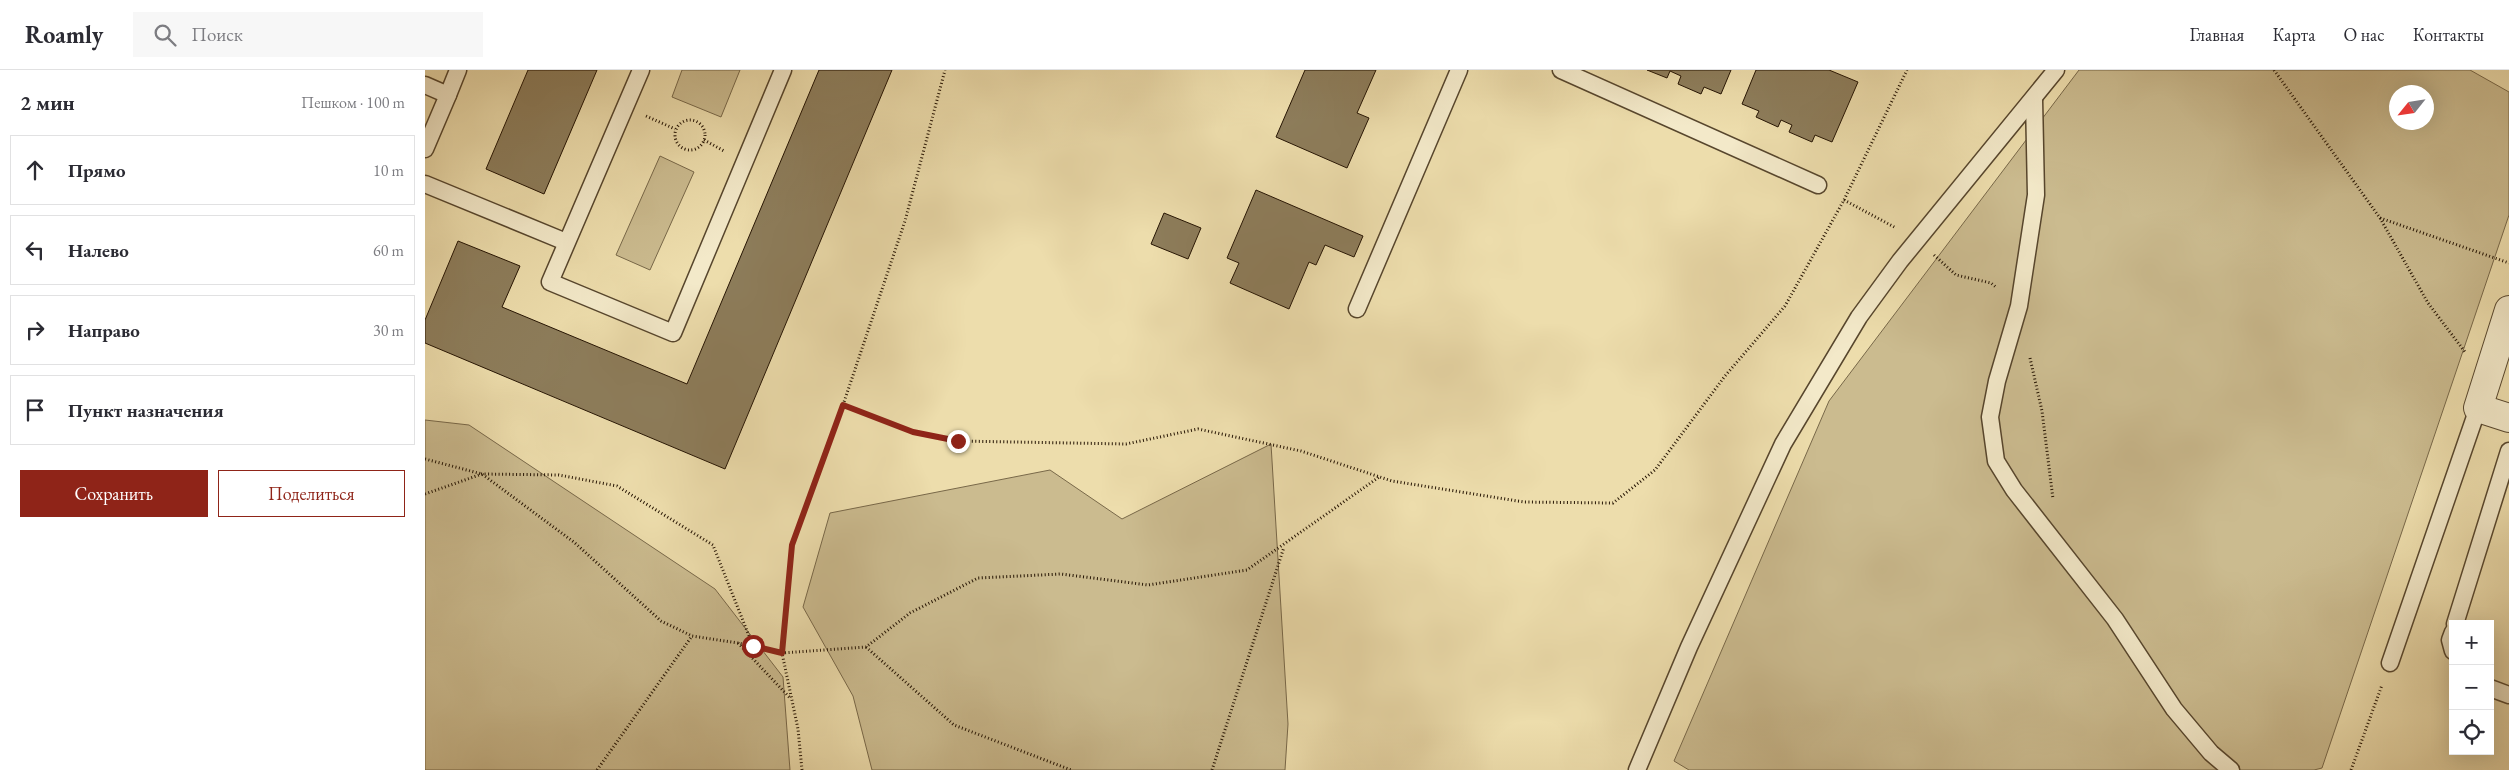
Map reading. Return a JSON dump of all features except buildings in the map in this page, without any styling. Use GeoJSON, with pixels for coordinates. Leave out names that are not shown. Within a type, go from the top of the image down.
{"type":"FeatureCollection","features":[{"type":"Feature","properties":{"kind":"street"},"geometry":{"type":"LineString","coordinates":[[2509,310],[2478,408],[2509,418]]}},
{"type":"Feature","properties":{"kind":"lane"},"geometry":{"type":"LineString","coordinates":[[425,149],[458,70]]}},
{"type":"Feature","properties":{"kind":"lane"},"geometry":{"type":"LineString","coordinates":[[641,70],[550,282],[673,333],[783,70]]}},
{"type":"Feature","properties":{"kind":"lane"},"geometry":{"type":"LineString","coordinates":[[1357,309],[1459,70]]}},
{"type":"Feature","properties":{"kind":"lane"},"geometry":{"type":"LineString","coordinates":[[1561,70],[1818,185]]}},
{"type":"Feature","properties":{"kind":"lane"},"geometry":{"type":"LineString","coordinates":[[1637,770],[1689,647],[1783,444],[1859,317],[1900,262],[2056,70]]}},
{"type":"Feature","properties":{"kind":"lane"},"geometry":{"type":"LineString","coordinates":[[425,85],[447,95]]}},
{"type":"Feature","properties":{"kind":"lane"},"geometry":{"type":"LineString","coordinates":[[2034,99],[2036,195],[2019,306],[1997,381],[1990,417],[1996,461],[2014,490],[2115,619],[2174,709],[2211,753],[2231,770]]}},
{"type":"Feature","properties":{"kind":"lane"},"geometry":{"type":"LineString","coordinates":[[425,184],[566,242]]}},
{"type":"Feature","properties":{"kind":"lane"},"geometry":{"type":"LineString","coordinates":[[2390,663],[2478,408]]}},
{"type":"Feature","properties":{"kind":"lane"},"geometry":{"type":"LineString","coordinates":[[2456,620],[2509,451]]}},
{"type":"Feature","properties":{"kind":"lane"},"geometry":{"type":"LineString","coordinates":[[2494,689],[2509,695]]}},
{"type":"Feature","properties":{"kind":"path"},"geometry":{"type":"LineString","coordinates":[[801,770],[798,729],[782,653],[792,545],[843,405],[905,221],[945,70]]}},
{"type":"Feature","properties":{"kind":"path"},"geometry":{"type":"LineString","coordinates":[[843,405],[913,432],[958,441],[1125,444],[1198,429],[1301,451],[1392,481],[1524,502],[1613,503],[1655,470],[1725,376],[1785,306],[1844,200],[1907,70]]}},
{"type":"Feature","properties":{"kind":"path"},"geometry":{"type":"LineString","coordinates":[[2273,70],[2380,218],[2427,303],[2487,380]]}},
{"type":"Feature","properties":{"kind":"path"},"geometry":{"type":"LineString","coordinates":[[625,106],[675,129]]}},
{"type":"Feature","properties":{"kind":"path"},"geometry":{"type":"LineString","coordinates":[[685,120],[699,122],[706,134],[704,140],[694,150],[681,148],[674,136],[675,129],[685,120]]}},
{"type":"Feature","properties":{"kind":"path"},"geometry":{"type":"LineString","coordinates":[[2380,218],[2509,263]]}},
{"type":"Feature","properties":{"kind":"path"},"geometry":{"type":"LineString","coordinates":[[2029,354],[2042,411],[2059,547]]}},
{"type":"Feature","properties":{"kind":"path"},"geometry":{"type":"LineString","coordinates":[[425,459],[482,474],[559,475],[617,486],[713,545],[753,646]]}},
{"type":"Feature","properties":{"kind":"path"},"geometry":{"type":"LineString","coordinates":[[482,474],[575,543],[661,621],[692,636],[738,643],[782,653],[866,647],[910,613],[978,578],[1061,574],[1148,584],[1247,570],[1284,546],[1338,504],[1379,477]]}},
{"type":"Feature","properties":{"kind":"path"},"geometry":{"type":"LineString","coordinates":[[425,494],[482,474]]}},
{"type":"Feature","properties":{"kind":"path"},"geometry":{"type":"LineString","coordinates":[[1212,770],[1284,546]]}},
{"type":"Feature","properties":{"kind":"path"},"geometry":{"type":"LineString","coordinates":[[597,770],[692,636]]}},
{"type":"Feature","properties":{"kind":"path"},"geometry":{"type":"LineString","coordinates":[[738,643],[792,701]]}},
{"type":"Feature","properties":{"kind":"path"},"geometry":{"type":"LineString","coordinates":[[866,647],[954,725],[1071,770]]}},
{"type":"Feature","properties":{"kind":"path"},"geometry":{"type":"LineString","coordinates":[[2351,770],[2390,663]]}},
{"type":"Feature","properties":{"kind":"shaded area"},"geometry":{"type":"Polygon","coordinates":[[[682,70],[740,70],[721,117],[672,97],[682,70]]]}},
{"type":"Feature","properties":{"kind":"shaded area"},"geometry":{"type":"Polygon","coordinates":[[[2079,70],[2470,70],[2509,92],[2509,215],[2322,768],[2314,770],[1689,770],[1674,761],[1829,401],[2079,70]]]}},
{"type":"Feature","properties":{"kind":"shaded area"},"geometry":{"type":"Polygon","coordinates":[[[660,156],[694,172],[650,270],[616,255],[660,156]]]}},
{"type":"Feature","properties":{"kind":"shaded area"},"geometry":{"type":"Polygon","coordinates":[[[425,420],[469,425],[715,589],[783,677],[790,770],[425,770],[425,420]]]}},
{"type":"Feature","properties":{"kind":"shaded area"},"geometry":{"type":"Polygon","coordinates":[[[1271,444],[1288,724],[1285,770],[872,770],[853,696],[803,607],[830,513],[1050,470],[1122,519],[1271,444]]]}},
{"type":"Feature","properties":{"kind":"route"},"geometry":{"type":"LineString","coordinates":[[753,646],[782,653],[792,545],[843,405],[913,432],[958,441]]}}]}
